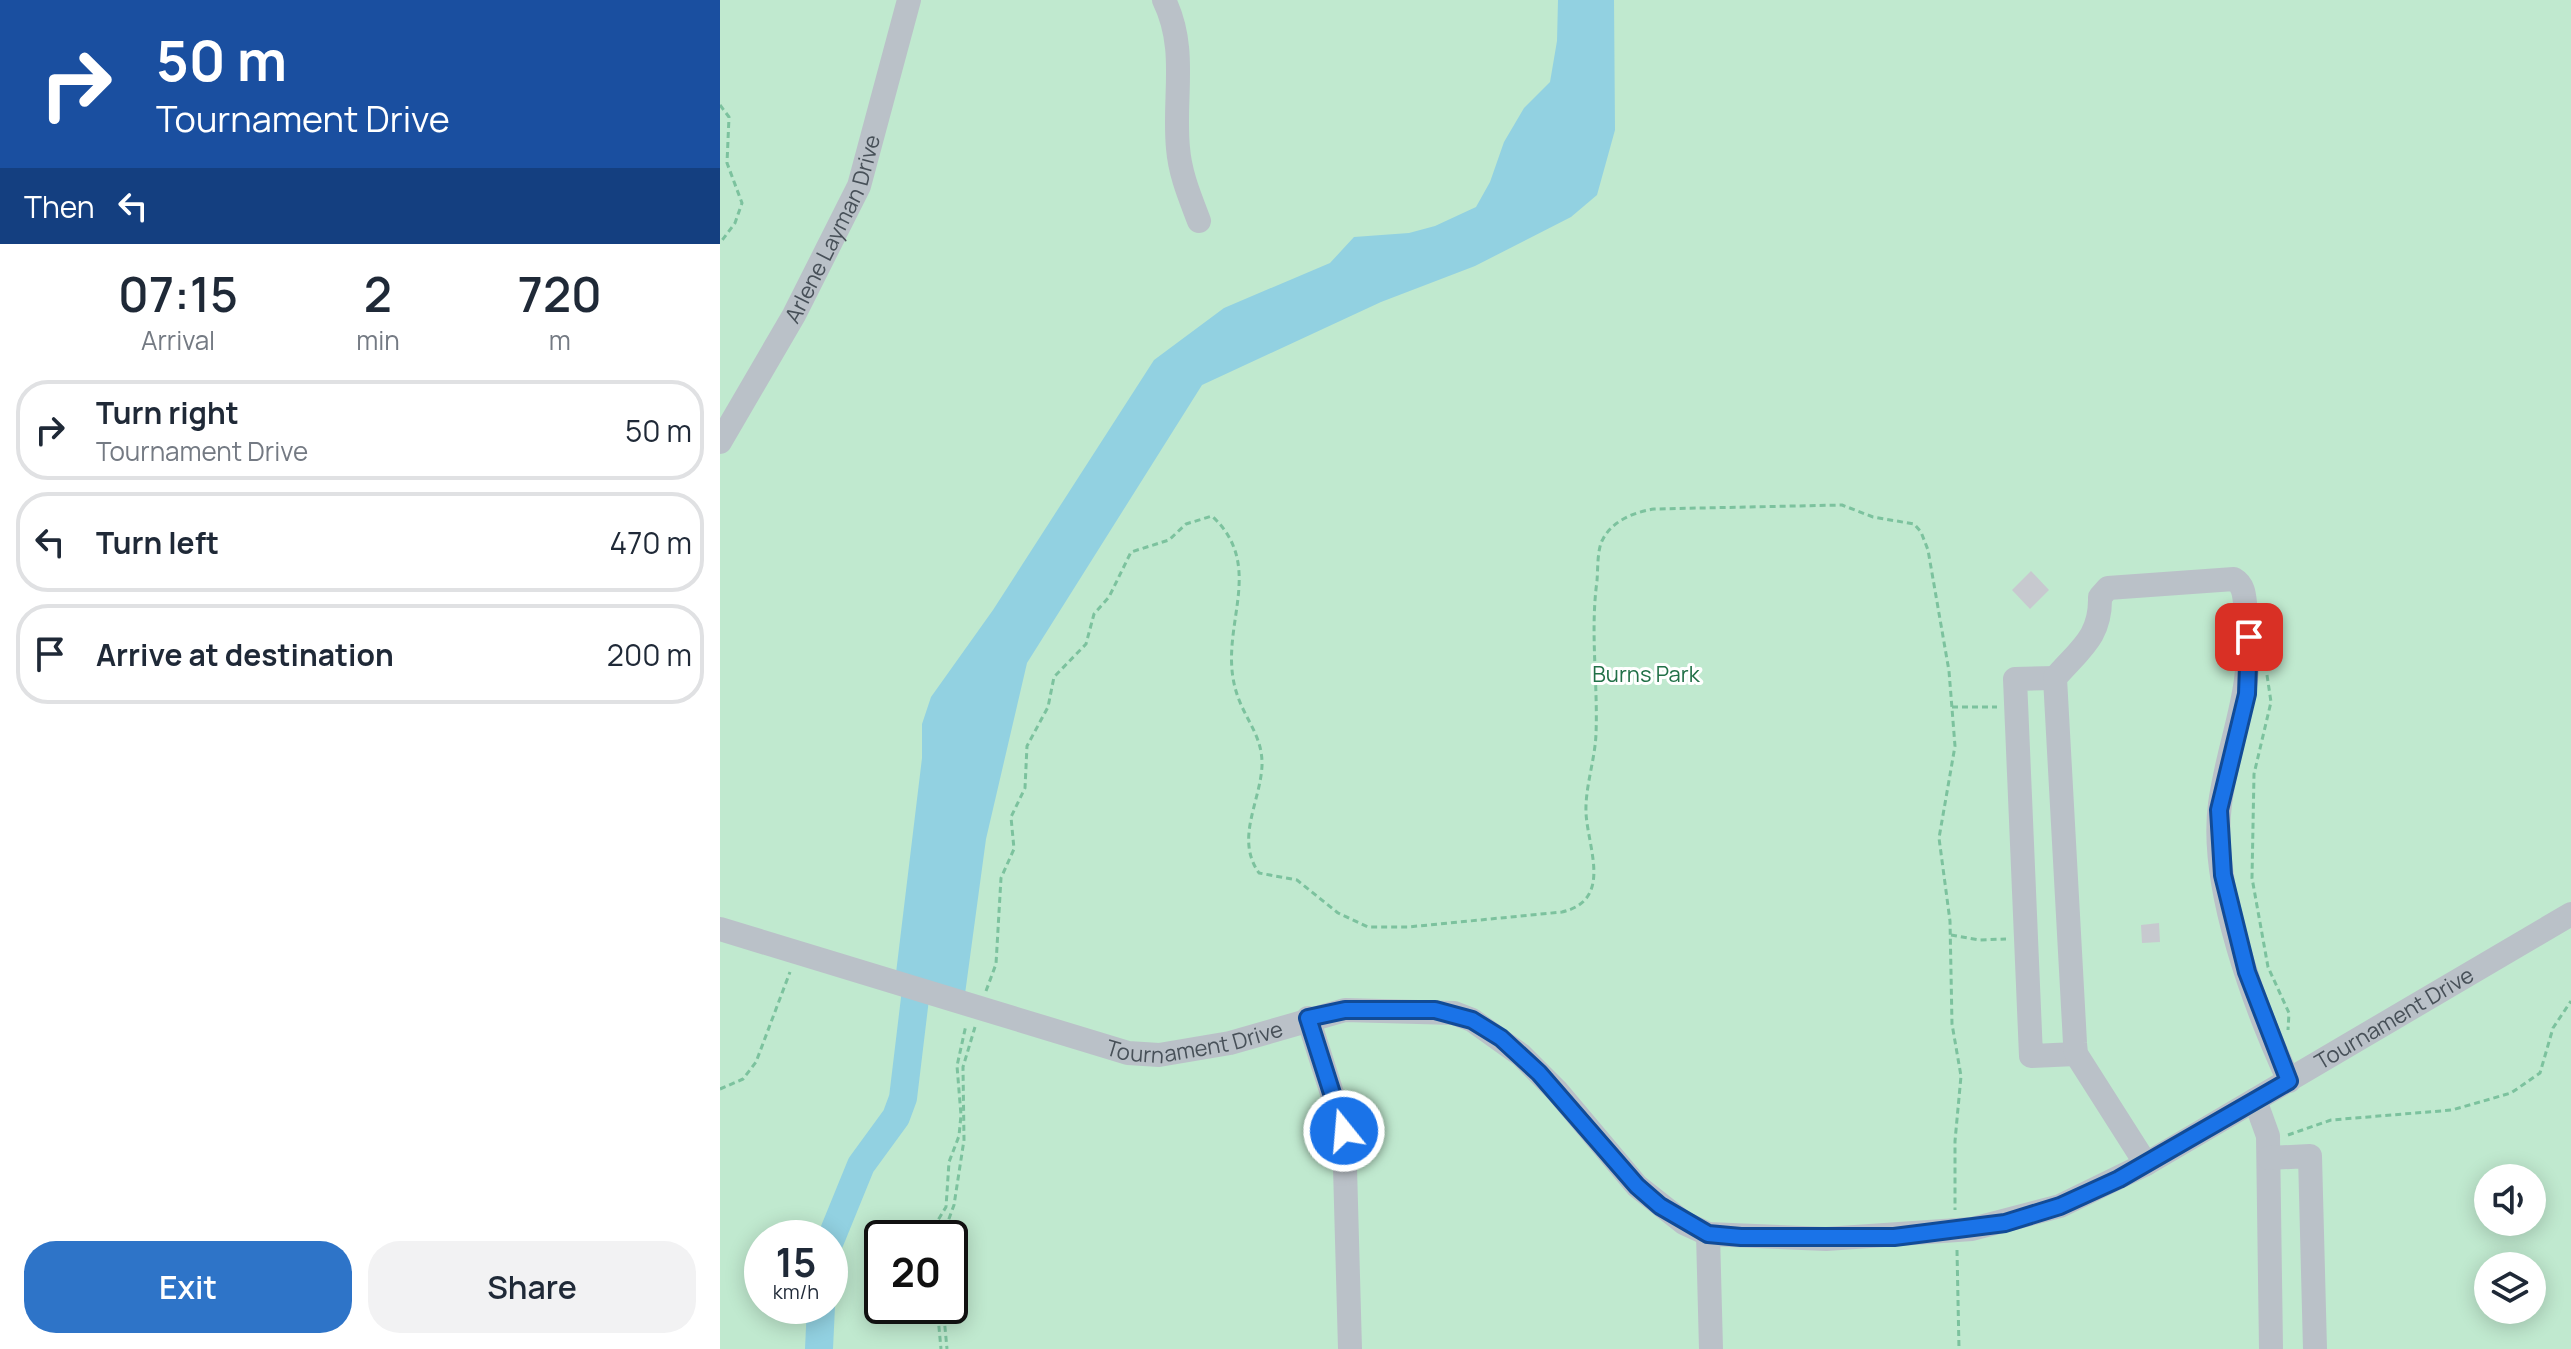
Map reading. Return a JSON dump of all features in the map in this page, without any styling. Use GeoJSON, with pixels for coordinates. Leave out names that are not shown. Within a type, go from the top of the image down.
{"type":"FeatureCollection","features":[{"type":"Feature","properties":{"kind":"street","name":"Arlene Layman Drive"},"geometry":{"type":"LineString","coordinates":[[720,442],[794,315],[859,186],[909,0]]}},
{"type":"Feature","properties":{"kind":"street"},"geometry":{"type":"LineString","coordinates":[[1164,0],[1172,17],[1179,53],[1179,163],[1199,221]]}},
{"type":"Feature","properties":{"kind":"street"},"geometry":{"type":"LineString","coordinates":[[2146,1164],[2076,1054],[2055,678],[2096,630],[2100,618],[2100,597],[2108,588],[2234,579],[2240,583],[2249,656],[2247,694],[2219,810],[2223,875],[2247,972],[2289,1081]]}},
{"type":"Feature","properties":{"kind":"street"},"geometry":{"type":"LineString","coordinates":[[2055,678],[2015,679],[2031,1056],[2076,1054]]}},
{"type":"Feature","properties":{"kind":"street","name":"Tournament Drive"},"geometry":{"type":"LineString","coordinates":[[720,929],[1103,1048],[1159,1055],[1230,1043],[1308,1018],[1345,1010],[1435,1010],[1472,1020],[1511,1047],[1557,1091],[1637,1186],[1684,1223],[1708,1234],[1826,1239],[1956,1230],[2005,1223],[2060,1206],[2146,1164],[2571,914]]}},
{"type":"Feature","properties":{"kind":"street"},"geometry":{"type":"LineString","coordinates":[[1308,1018],[1344,1131],[1350,1349]]}},
{"type":"Feature","properties":{"kind":"street"},"geometry":{"type":"LineString","coordinates":[[2255,1100],[2268,1147],[2271,1349]]}},
{"type":"Feature","properties":{"kind":"street"},"geometry":{"type":"LineString","coordinates":[[2268,1147],[2310,1156],[2315,1349]]}},
{"type":"Feature","properties":{"kind":"street"},"geometry":{"type":"LineString","coordinates":[[1708,1234],[1711,1349]]}},
{"type":"Feature","properties":{"kind":"path"},"geometry":{"type":"LineString","coordinates":[[720,105],[729,117],[727,163],[742,203],[735,223],[720,243]]}},
{"type":"Feature","properties":{"kind":"path"},"geometry":{"type":"LineString","coordinates":[[938,1220],[946,1207],[949,1162],[959,1136],[959,1042],[972,1008],[989,987],[996,964],[1001,878],[1014,849],[1011,817],[1025,788],[1027,746],[1048,707],[1054,677],[1086,644],[1094,614],[1109,597],[1131,552],[1169,540],[1186,524],[1212,516],[1225,528],[1238,553],[1241,574],[1232,651],[1236,692],[1261,742],[1262,768],[1248,837],[1249,859],[1259,873],[1297,880],[1338,913],[1368,927],[1408,927],[1562,912],[1574,909],[1588,895],[1595,875],[1586,816],[1596,738],[1594,623],[1602,540],[1613,527],[1640,511],[1677,508],[1794,509],[1828,504],[1914,524],[1928,550],[1952,707],[1955,758],[1939,827],[1951,935],[1952,1024],[1961,1076],[1955,1141],[1959,1349]]}},
{"type":"Feature","properties":{"kind":"path"},"geometry":{"type":"LineString","coordinates":[[2267,671],[2271,702],[2254,774],[2251,854],[2268,967],[2289,1013],[2289,1025],[2278,1056]]}},
{"type":"Feature","properties":{"kind":"path"},"geometry":{"type":"LineString","coordinates":[[1952,707],[2016,707]]}},
{"type":"Feature","properties":{"kind":"path"},"geometry":{"type":"LineString","coordinates":[[1951,935],[1980,940],[2026,938]]}},
{"type":"Feature","properties":{"kind":"path"},"geometry":{"type":"LineString","coordinates":[[720,1089],[743,1079],[756,1062],[785,992],[795,953]]}},
{"type":"Feature","properties":{"kind":"path"},"geometry":{"type":"LineString","coordinates":[[2268,1147],[2313,1124],[2351,1117],[2452,1110],[2511,1093],[2540,1073],[2553,1028],[2571,1001]]}},
{"type":"Feature","properties":{"kind":"path"},"geometry":{"type":"LineString","coordinates":[[949,1220],[954,1205],[964,1140],[963,1067],[972,1008]]}},
{"type":"Feature","properties":{"kind":"path"},"geometry":{"type":"LineString","coordinates":[[940,1324],[944,1349]]}},
{"type":"Feature","properties":{"kind":"path"},"geometry":{"type":"LineString","coordinates":[[943,1324],[944,1349]]}},
{"type":"Feature","properties":{"kind":"green space","name":"Burns Park"},"geometry":{"type":"Polygon","coordinates":[[[720,0],[2571,0],[2571,1349],[720,1349],[720,0]]]}},
{"type":"Feature","properties":{"kind":"water"},"geometry":{"type":"Polygon","coordinates":[[[1558,0],[1614,0],[1615,130],[1597,195],[1571,217],[1475,266],[1381,302],[1202,385],[1027,663],[986,839],[965,994],[896,973],[922,758],[922,724],[931,697],[993,610],[1154,360],[1224,308],[1330,263],[1354,237],[1409,233],[1435,226],[1476,207],[1490,182],[1504,142],[1524,108],[1550,82],[1557,41],[1558,0]]]}},
{"type":"Feature","properties":{"kind":"building"},"geometry":{"type":"Polygon","coordinates":[[[2031,571],[2049,590],[2030,609],[2012,590],[2031,571]]]}},
{"type":"Feature","properties":{"kind":"building"},"geometry":{"type":"Polygon","coordinates":[[[2159,923],[2160,942],[2142,943],[2141,925],[2159,923]]]}},
{"type":"Feature","properties":{"kind":"waterway"},"geometry":{"type":"LineString","coordinates":[[839,1220],[861,1165],[896,1117],[903,1098],[916,990]]}},
{"type":"Feature","properties":{"kind":"waterway"},"geometry":{"type":"LineString","coordinates":[[819,1349],[820,1324]]}},
{"type":"Feature","properties":{"kind":"route"},"geometry":{"type":"LineString","coordinates":[[1344,1131],[1308,1018],[1345,1010],[1435,1010],[1472,1020],[1501,1038],[1557,1091],[1637,1186],[1684,1223],[1708,1234],[1826,1239],[1894,1237],[1972,1229],[2005,1223],[2060,1206],[2119,1179],[2289,1081],[2261,1016],[2231,918],[2223,875],[2219,810],[2247,694],[2249,637]]}}]}
